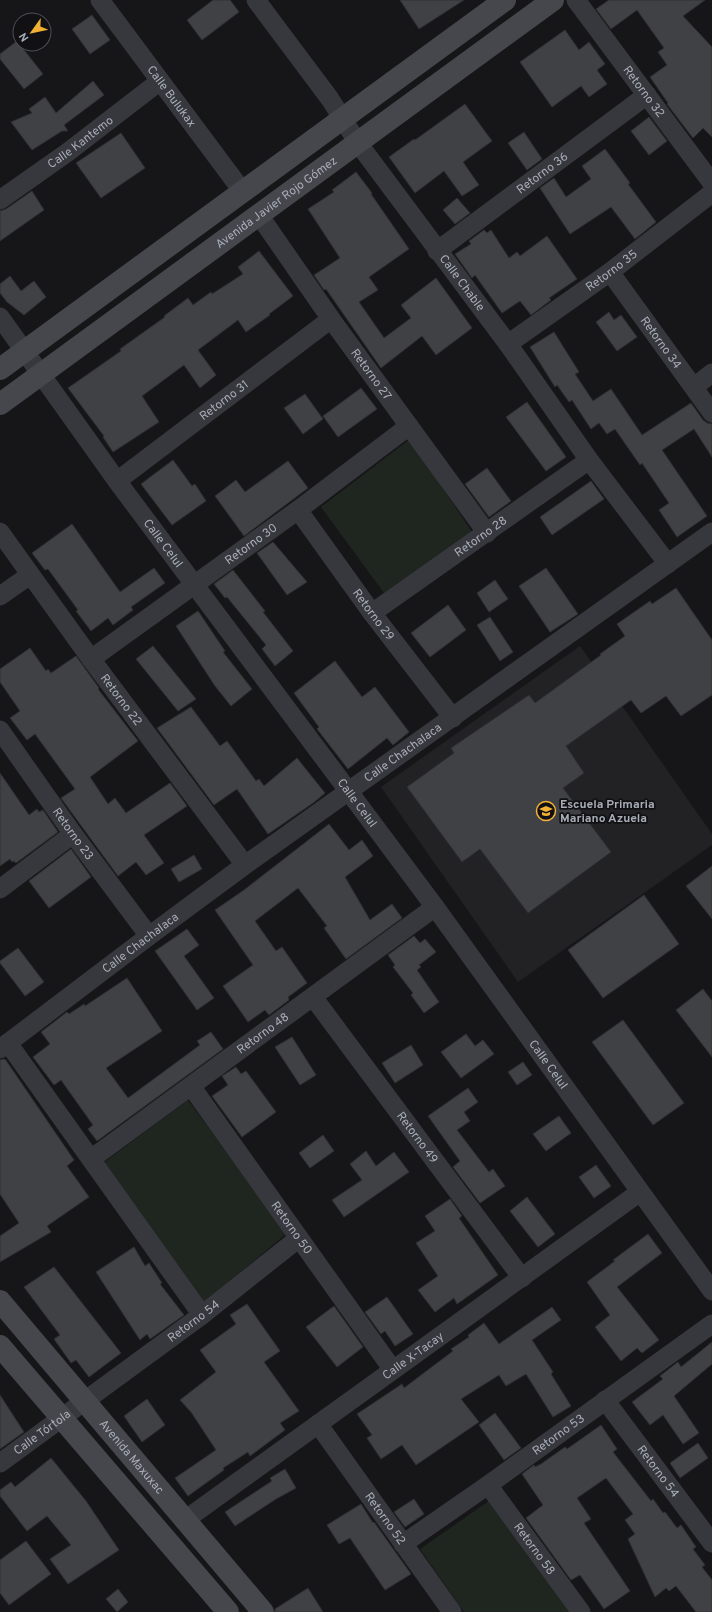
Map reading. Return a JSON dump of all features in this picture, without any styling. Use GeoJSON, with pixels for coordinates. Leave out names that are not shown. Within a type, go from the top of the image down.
{"type":"FeatureCollection","features":[{"type":"Feature","properties":{"kind":"main road"},"geometry":{"type":"LineString","coordinates":[[0,369],[505,0]]}},
{"type":"Feature","properties":{"kind":"main road","name":"Avenida Javier Rojo Gómez"},"geometry":{"type":"LineString","coordinates":[[0,404],[553,0]]}},
{"type":"Feature","properties":{"kind":"main road","name":"Avenida Maxuxac"},"geometry":{"type":"LineString","coordinates":[[0,1301],[263,1612]]}},
{"type":"Feature","properties":{"kind":"main road"},"geometry":{"type":"LineString","coordinates":[[0,1346],[228,1612]]}},
{"type":"Feature","properties":{"kind":"street","name":"Calle Bulukax"},"geometry":{"type":"LineString","coordinates":[[100,0],[243,192]]}},
{"type":"Feature","properties":{"kind":"street","name":"Calle Chable"},"geometry":{"type":"LineString","coordinates":[[256,0],[330,99],[358,142],[437,251],[508,344],[589,460],[668,564]]}},
{"type":"Feature","properties":{"kind":"street","name":"Retorno 32"},"geometry":{"type":"LineString","coordinates":[[576,0],[712,183]]}},
{"type":"Feature","properties":{"kind":"street","name":"Calle Kantemo"},"geometry":{"type":"LineString","coordinates":[[0,200],[68,152],[160,82]]}},
{"type":"Feature","properties":{"kind":"street","name":"Retorno 36"},"geometry":{"type":"LineString","coordinates":[[437,251],[647,95]]}},
{"type":"Feature","properties":{"kind":"street","name":"Retorno 35"},"geometry":{"type":"LineString","coordinates":[[508,344],[610,272],[712,193]]}},
{"type":"Feature","properties":{"kind":"street","name":"Retorno 27"},"geometry":{"type":"LineString","coordinates":[[259,214],[331,320],[487,533]]}},
{"type":"Feature","properties":{"kind":"street","name":"Retorno 34"},"geometry":{"type":"LineString","coordinates":[[610,272],[712,413]]}},
{"type":"Feature","properties":{"kind":"street","name":"Calle Celul"},"geometry":{"type":"LineString","coordinates":[[0,317],[117,481],[435,907],[712,1291]]}},
{"type":"Feature","properties":{"kind":"street","name":"Retorno 31"},"geometry":{"type":"LineString","coordinates":[[117,481],[331,320]]}},
{"type":"Feature","properties":{"kind":"street"},"geometry":{"type":"LineString","coordinates":[[694,387],[712,373]]}},
{"type":"Feature","properties":{"kind":"street","name":"Retorno 30"},"geometry":{"type":"LineString","coordinates":[[91,659],[298,510],[409,426]]}},
{"type":"Feature","properties":{"kind":"street","name":"Retorno 28"},"geometry":{"type":"LineString","coordinates":[[372,613],[589,460]]}},
{"type":"Feature","properties":{"kind":"street","name":"Retorno 29"},"geometry":{"type":"LineString","coordinates":[[298,510],[372,613],[453,718]]}},
{"type":"Feature","properties":{"kind":"street","name":"Retorno 22"},"geometry":{"type":"LineString","coordinates":[[0,532],[91,659],[245,865]]}},
{"type":"Feature","properties":{"kind":"street","name":"Calle Chachalaca"},"geometry":{"type":"LineString","coordinates":[[4,1046],[245,865],[350,792],[712,532]]}},
{"type":"Feature","properties":{"kind":"street"},"geometry":{"type":"LineString","coordinates":[[0,596],[30,575]]}},
{"type":"Feature","properties":{"kind":"street","name":"Retorno 23"},"geometry":{"type":"LineString","coordinates":[[0,731],[73,834],[149,936]]}},
{"type":"Feature","properties":{"kind":"street"},"geometry":{"type":"LineString","coordinates":[[0,889],[73,834]]}},
{"type":"Feature","properties":{"kind":"street","name":"Retorno 48"},"geometry":{"type":"LineString","coordinates":[[91,1159],[435,907]]}},
{"type":"Feature","properties":{"kind":"street","name":"Retorno 49"},"geometry":{"type":"LineString","coordinates":[[312,997],[522,1278]]}},
{"type":"Feature","properties":{"kind":"street"},"geometry":{"type":"LineString","coordinates":[[4,1046],[91,1159],[202,1315]]}},
{"type":"Feature","properties":{"kind":"street","name":"Retorno 50"},"geometry":{"type":"LineString","coordinates":[[191,1086],[393,1370]]}},
{"type":"Feature","properties":{"kind":"street","name":"Calle X-Tacay"},"geometry":{"type":"LineString","coordinates":[[186,1520],[640,1192]]}},
{"type":"Feature","properties":{"kind":"street","name":"Retorno 54"},"geometry":{"type":"LineString","coordinates":[[85,1402],[202,1315],[299,1238]]}},
{"type":"Feature","properties":{"kind":"street","name":"Retorno 53"},"geometry":{"type":"LineString","coordinates":[[403,1544],[488,1486],[712,1324]]}},
{"type":"Feature","properties":{"kind":"street","name":"Retorno 54"},"geometry":{"type":"LineString","coordinates":[[605,1400],[712,1543]]}},
{"type":"Feature","properties":{"kind":"street","name":"Calle Tórtola"},"geometry":{"type":"LineString","coordinates":[[0,1463],[85,1402]]}},
{"type":"Feature","properties":{"kind":"street","name":"Retorno 52"},"geometry":{"type":"LineString","coordinates":[[318,1424],[452,1612]]}},
{"type":"Feature","properties":{"kind":"street","name":"Retorno 58"},"geometry":{"type":"LineString","coordinates":[[488,1486],[581,1612]]}},
{"type":"Feature","properties":{"kind":"shaded area"},"geometry":{"type":"Polygon","coordinates":[[[410,439],[472,532],[384,593],[321,507],[410,439]]]}},
{"type":"Feature","properties":{"kind":"shaded area","name":"Escuela Primaria Mariano Azuela"},"geometry":{"type":"Polygon","coordinates":[[[580,646],[712,834],[712,845],[518,982],[381,787],[580,646]]]}},
{"type":"Feature","properties":{"kind":"shaded area"},"geometry":{"type":"Polygon","coordinates":[[[188,1100],[287,1233],[203,1304],[103,1163],[188,1100]]]}},
{"type":"Feature","properties":{"kind":"shaded area"},"geometry":{"type":"Polygon","coordinates":[[[496,1496],[576,1612],[464,1612],[420,1549],[496,1496]]]}},
{"type":"Feature","properties":{"kind":"building"},"geometry":{"type":"Polygon","coordinates":[[[213,0],[230,0],[239,12],[202,40],[187,20],[213,0]]]}},
{"type":"Feature","properties":{"kind":"building"},"geometry":{"type":"Polygon","coordinates":[[[400,0],[464,0],[419,29],[400,0]]]}},
{"type":"Feature","properties":{"kind":"building"},"geometry":{"type":"Polygon","coordinates":[[[609,0],[705,0],[683,16],[712,47],[712,137],[703,128],[693,138],[667,104],[668,103],[650,77],[667,65],[658,52],[664,48],[637,10],[611,29],[596,9],[609,0]]]}},
{"type":"Feature","properties":{"kind":"building"},"geometry":{"type":"Polygon","coordinates":[[[92,15],[110,40],[90,54],[72,29],[92,15]]]}},
{"type":"Feature","properties":{"kind":"building"},"geometry":{"type":"Polygon","coordinates":[[[565,30],[579,50],[589,42],[605,64],[597,70],[607,84],[589,97],[581,86],[552,107],[520,62],[565,30]]]}},
{"type":"Feature","properties":{"kind":"building"},"geometry":{"type":"Polygon","coordinates":[[[12,45],[12,52],[26,52],[43,74],[24,89],[0,59],[0,54],[12,45]]]}},
{"type":"Feature","properties":{"kind":"building"},"geometry":{"type":"Polygon","coordinates":[[[93,81],[104,95],[64,125],[68,131],[62,131],[32,150],[11,122],[32,113],[29,109],[45,97],[56,113],[93,81]]]}},
{"type":"Feature","properties":{"kind":"building"},"geometry":{"type":"Polygon","coordinates":[[[465,104],[492,141],[463,162],[479,185],[462,196],[444,171],[415,193],[389,157],[465,104]]]}},
{"type":"Feature","properties":{"kind":"building"},"geometry":{"type":"Polygon","coordinates":[[[649,117],[667,141],[649,155],[631,131],[649,117]]]}},
{"type":"Feature","properties":{"kind":"building"},"geometry":{"type":"Polygon","coordinates":[[[524,132],[542,159],[527,170],[508,143],[524,132]]]}},
{"type":"Feature","properties":{"kind":"building"},"geometry":{"type":"Polygon","coordinates":[[[121,133],[145,168],[101,198],[76,163],[121,133]]]}},
{"type":"Feature","properties":{"kind":"building"},"geometry":{"type":"Polygon","coordinates":[[[605,149],[656,222],[635,239],[611,207],[570,234],[540,188],[554,178],[566,197],[591,179],[582,166],[605,149]]]}},
{"type":"Feature","properties":{"kind":"building"},"geometry":{"type":"Polygon","coordinates":[[[356,172],[372,193],[371,194],[409,249],[369,277],[378,290],[359,302],[384,338],[411,318],[401,305],[436,278],[472,328],[436,355],[422,336],[381,368],[326,289],[324,290],[314,275],[340,258],[308,209],[334,192],[332,190],[356,172]]]}},
{"type":"Feature","properties":{"kind":"building"},"geometry":{"type":"Polygon","coordinates":[[[32,191],[44,210],[0,241],[0,211],[6,209],[32,191]]]}},
{"type":"Feature","properties":{"kind":"building"},"geometry":{"type":"Polygon","coordinates":[[[457,198],[470,213],[455,224],[443,210],[457,198]]]}},
{"type":"Feature","properties":{"kind":"building"},"geometry":{"type":"Polygon","coordinates":[[[484,230],[487,233],[491,230],[509,258],[517,252],[520,256],[547,236],[577,279],[549,298],[551,300],[531,315],[520,301],[502,313],[475,275],[472,278],[455,254],[471,244],[469,241],[484,230]]]}},
{"type":"Feature","properties":{"kind":"building"},"geometry":{"type":"Polygon","coordinates":[[[259,251],[293,296],[246,332],[238,320],[198,350],[216,375],[200,388],[184,365],[142,396],[159,422],[113,452],[103,437],[104,436],[68,388],[121,351],[120,349],[165,317],[164,316],[188,298],[193,305],[211,292],[212,294],[243,274],[238,267],[259,251]]]}},
{"type":"Feature","properties":{"kind":"building"},"geometry":{"type":"Polygon","coordinates":[[[10,276],[21,291],[34,281],[46,297],[24,315],[7,302],[0,293],[0,284],[10,276]]]}},
{"type":"Feature","properties":{"kind":"building"},"geometry":{"type":"Polygon","coordinates":[[[609,312],[614,320],[621,315],[637,337],[617,351],[596,322],[609,312]]]}},
{"type":"Feature","properties":{"kind":"building"},"geometry":{"type":"Polygon","coordinates":[[[554,332],[579,372],[575,374],[593,401],[611,389],[642,435],[691,403],[703,420],[712,424],[712,457],[694,429],[662,450],[707,516],[677,537],[659,510],[669,503],[642,463],[640,465],[615,429],[607,434],[599,423],[591,429],[572,400],[569,402],[557,385],[555,387],[530,347],[554,332]]]}},
{"type":"Feature","properties":{"kind":"building"},"geometry":{"type":"Polygon","coordinates":[[[361,388],[377,409],[338,437],[323,416],[361,388]]]}},
{"type":"Feature","properties":{"kind":"building"},"geometry":{"type":"Polygon","coordinates":[[[305,394],[323,419],[303,434],[284,408],[305,394]]]}},
{"type":"Feature","properties":{"kind":"building"},"geometry":{"type":"Polygon","coordinates":[[[527,402],[566,457],[546,471],[506,417],[527,402]]]}},
{"type":"Feature","properties":{"kind":"building"},"geometry":{"type":"Polygon","coordinates":[[[173,460],[192,486],[195,484],[206,501],[172,525],[141,484],[173,460]]]}},
{"type":"Feature","properties":{"kind":"building"},"geometry":{"type":"Polygon","coordinates":[[[288,461],[308,488],[244,536],[215,496],[236,480],[245,492],[288,461]]]}},
{"type":"Feature","properties":{"kind":"building"},"geometry":{"type":"Polygon","coordinates":[[[487,468],[511,501],[489,517],[465,484],[487,468]]]}},
{"type":"Feature","properties":{"kind":"building"},"geometry":{"type":"Polygon","coordinates":[[[591,481],[604,499],[552,535],[540,517],[591,481]]]}},
{"type":"Feature","properties":{"kind":"building"},"geometry":{"type":"Polygon","coordinates":[[[72,524],[120,592],[154,568],[165,583],[131,607],[133,610],[113,625],[108,618],[91,631],[76,611],[78,610],[48,569],[45,570],[32,553],[72,524]]]}},
{"type":"Feature","properties":{"kind":"building"},"geometry":{"type":"Polygon","coordinates":[[[273,542],[307,582],[287,595],[257,553],[273,542]]]}},
{"type":"Feature","properties":{"kind":"building"},"geometry":{"type":"Polygon","coordinates":[[[546,568],[578,614],[550,632],[519,586],[546,568]]]}},
{"type":"Feature","properties":{"kind":"building"},"geometry":{"type":"Polygon","coordinates":[[[233,570],[265,611],[263,612],[293,651],[275,666],[262,649],[266,645],[227,597],[225,598],[214,584],[233,570]]]}},
{"type":"Feature","properties":{"kind":"building"},"geometry":{"type":"Polygon","coordinates":[[[495,580],[508,599],[489,612],[477,593],[495,580]]]}},
{"type":"Feature","properties":{"kind":"building"},"geometry":{"type":"Polygon","coordinates":[[[676,588],[712,640],[712,695],[681,716],[666,696],[641,713],[631,700],[566,746],[584,773],[563,788],[611,852],[528,913],[480,849],[462,862],[407,787],[454,753],[451,748],[529,695],[535,703],[601,655],[600,654],[625,636],[617,624],[650,601],[652,604],[676,588]]]}},
{"type":"Feature","properties":{"kind":"building"},"geometry":{"type":"Polygon","coordinates":[[[448,605],[466,630],[430,657],[411,633],[448,605]]]}},
{"type":"Feature","properties":{"kind":"building"},"geometry":{"type":"Polygon","coordinates":[[[198,611],[225,651],[223,652],[252,689],[231,706],[215,686],[176,626],[198,611]]]}},
{"type":"Feature","properties":{"kind":"building"},"geometry":{"type":"Polygon","coordinates":[[[490,617],[513,652],[500,661],[477,625],[490,617]]]}},
{"type":"Feature","properties":{"kind":"building"},"geometry":{"type":"Polygon","coordinates":[[[153,646],[196,699],[178,711],[136,659],[153,646]]]}},
{"type":"Feature","properties":{"kind":"building"},"geometry":{"type":"Polygon","coordinates":[[[30,648],[46,671],[48,669],[51,673],[76,656],[99,688],[98,689],[138,741],[90,777],[108,804],[115,798],[126,813],[170,783],[187,806],[144,835],[164,863],[146,875],[136,862],[118,876],[61,798],[75,789],[35,734],[27,740],[10,718],[20,711],[0,682],[0,669],[30,648]]]}},
{"type":"Feature","properties":{"kind":"building"},"geometry":{"type":"Polygon","coordinates":[[[335,661],[362,697],[375,687],[409,732],[393,745],[387,738],[348,769],[317,729],[319,727],[294,693],[335,661]]]}},
{"type":"Feature","properties":{"kind":"building"},"geometry":{"type":"Polygon","coordinates":[[[191,707],[220,746],[227,741],[256,781],[259,779],[264,786],[297,758],[325,793],[268,834],[237,789],[214,805],[157,728],[191,707]]]}},
{"type":"Feature","properties":{"kind":"building"},"geometry":{"type":"Polygon","coordinates":[[[0,773],[29,815],[37,809],[39,812],[43,810],[58,832],[16,863],[14,861],[12,862],[10,859],[0,866],[0,773]]]}},
{"type":"Feature","properties":{"kind":"building"},"geometry":{"type":"Polygon","coordinates":[[[329,824],[349,850],[362,840],[373,856],[345,877],[370,920],[392,904],[402,918],[346,959],[324,928],[327,926],[298,888],[255,921],[276,951],[282,947],[307,983],[288,997],[289,1000],[269,1015],[265,1010],[248,1022],[223,986],[253,965],[215,910],[244,890],[329,824]]]}},
{"type":"Feature","properties":{"kind":"building"},"geometry":{"type":"Polygon","coordinates":[[[71,849],[91,877],[49,908],[29,881],[71,849]]]}},
{"type":"Feature","properties":{"kind":"building"},"geometry":{"type":"Polygon","coordinates":[[[194,855],[202,869],[179,882],[171,869],[194,855]]]}},
{"type":"Feature","properties":{"kind":"building"},"geometry":{"type":"Polygon","coordinates":[[[712,866],[712,919],[686,886],[712,866]]]}},
{"type":"Feature","properties":{"kind":"building"},"geometry":{"type":"Polygon","coordinates":[[[644,895],[679,944],[603,998],[568,950],[644,895]]]}},
{"type":"Feature","properties":{"kind":"building"},"geometry":{"type":"Polygon","coordinates":[[[187,929],[199,945],[184,956],[214,998],[197,1010],[155,951],[187,929]]]}},
{"type":"Feature","properties":{"kind":"building"},"geometry":{"type":"Polygon","coordinates":[[[414,936],[420,943],[425,939],[436,952],[419,965],[421,967],[417,970],[439,1002],[424,1013],[411,995],[413,993],[393,967],[395,965],[388,955],[414,936]]]}},
{"type":"Feature","properties":{"kind":"building"},"geometry":{"type":"Polygon","coordinates":[[[18,948],[44,982],[25,996],[0,963],[0,961],[18,948]]]}},
{"type":"Feature","properties":{"kind":"building"},"geometry":{"type":"Polygon","coordinates":[[[127,978],[162,1031],[106,1068],[128,1098],[200,1045],[197,1041],[211,1032],[223,1049],[97,1141],[88,1129],[93,1125],[61,1080],[54,1085],[33,1057],[50,1044],[41,1032],[67,1012],[69,1014],[84,1004],[85,1006],[127,978]]]}},
{"type":"Feature","properties":{"kind":"building"},"geometry":{"type":"Polygon","coordinates":[[[703,989],[712,1001],[712,1057],[676,1010],[703,989]]]}},
{"type":"Feature","properties":{"kind":"building"},"geometry":{"type":"Polygon","coordinates":[[[623,1020],[684,1103],[653,1125],[592,1042],[623,1020]]]}},
{"type":"Feature","properties":{"kind":"building"},"geometry":{"type":"Polygon","coordinates":[[[466,1034],[475,1046],[483,1040],[494,1054],[461,1078],[441,1052],[466,1034]]]}},
{"type":"Feature","properties":{"kind":"building"},"geometry":{"type":"Polygon","coordinates":[[[292,1037],[316,1075],[300,1085],[275,1047],[292,1037]]]}},
{"type":"Feature","properties":{"kind":"building"},"geometry":{"type":"Polygon","coordinates":[[[411,1045],[423,1065],[395,1083],[382,1063],[411,1045]]]}},
{"type":"Feature","properties":{"kind":"building"},"geometry":{"type":"Polygon","coordinates":[[[5,1059],[74,1160],[67,1166],[89,1197],[47,1226],[51,1232],[0,1262],[0,1236],[19,1223],[0,1194],[0,1060],[5,1059]]]}},
{"type":"Feature","properties":{"kind":"building"},"geometry":{"type":"Polygon","coordinates":[[[523,1062],[532,1075],[517,1085],[508,1072],[523,1062]]]}},
{"type":"Feature","properties":{"kind":"building"},"geometry":{"type":"Polygon","coordinates":[[[236,1067],[241,1074],[246,1071],[276,1112],[242,1137],[212,1096],[228,1085],[222,1076],[236,1067]]]}},
{"type":"Feature","properties":{"kind":"building"},"geometry":{"type":"Polygon","coordinates":[[[468,1088],[478,1102],[464,1112],[470,1121],[457,1130],[489,1172],[493,1169],[505,1186],[480,1203],[453,1167],[460,1161],[428,1116],[468,1088]]]}},
{"type":"Feature","properties":{"kind":"building"},"geometry":{"type":"Polygon","coordinates":[[[559,1116],[571,1133],[546,1151],[533,1134],[559,1116]]]}},
{"type":"Feature","properties":{"kind":"building"},"geometry":{"type":"Polygon","coordinates":[[[323,1135],[334,1151],[310,1168],[299,1153],[323,1135]]]}},
{"type":"Feature","properties":{"kind":"building"},"geometry":{"type":"Polygon","coordinates":[[[366,1151],[376,1166],[394,1152],[409,1172],[344,1217],[332,1200],[362,1180],[350,1164],[366,1151]]]}},
{"type":"Feature","properties":{"kind":"building"},"geometry":{"type":"Polygon","coordinates":[[[596,1165],[611,1186],[594,1198],[579,1177],[596,1165]]]}},
{"type":"Feature","properties":{"kind":"building"},"geometry":{"type":"Polygon","coordinates":[[[527,1197],[555,1234],[538,1247],[510,1211],[527,1197]]]}},
{"type":"Feature","properties":{"kind":"building"},"geometry":{"type":"Polygon","coordinates":[[[450,1199],[462,1216],[459,1218],[498,1275],[457,1304],[454,1298],[435,1312],[418,1290],[438,1276],[416,1243],[435,1231],[425,1216],[450,1199]]]}},
{"type":"Feature","properties":{"kind":"building"},"geometry":{"type":"Polygon","coordinates":[[[648,1234],[662,1253],[617,1287],[659,1340],[642,1353],[637,1348],[621,1361],[595,1327],[610,1315],[587,1282],[615,1261],[613,1260],[648,1234]]]}},
{"type":"Feature","properties":{"kind":"building"},"geometry":{"type":"Polygon","coordinates":[[[134,1247],[145,1266],[149,1263],[162,1283],[160,1284],[184,1315],[150,1339],[147,1334],[140,1340],[96,1272],[134,1247]]]}},
{"type":"Feature","properties":{"kind":"building"},"geometry":{"type":"Polygon","coordinates":[[[54,1267],[121,1353],[89,1377],[76,1360],[71,1363],[54,1339],[60,1335],[24,1287],[54,1267]]]}},
{"type":"Feature","properties":{"kind":"building"},"geometry":{"type":"Polygon","coordinates":[[[387,1297],[413,1334],[395,1346],[385,1331],[381,1334],[365,1312],[387,1297]]]}},
{"type":"Feature","properties":{"kind":"building"},"geometry":{"type":"Polygon","coordinates":[[[247,1304],[280,1351],[264,1362],[299,1411],[280,1423],[285,1430],[250,1456],[248,1452],[223,1468],[224,1470],[188,1496],[175,1478],[216,1450],[191,1412],[180,1400],[216,1372],[200,1350],[236,1324],[230,1315],[247,1304]]]}},
{"type":"Feature","properties":{"kind":"building"},"geometry":{"type":"Polygon","coordinates":[[[334,1306],[363,1347],[337,1367],[306,1327],[334,1306]]]}},
{"type":"Feature","properties":{"kind":"building"},"geometry":{"type":"Polygon","coordinates":[[[552,1307],[561,1320],[532,1340],[553,1372],[551,1374],[571,1406],[553,1417],[526,1374],[506,1386],[499,1375],[461,1399],[479,1422],[416,1465],[402,1445],[381,1459],[367,1438],[372,1435],[357,1414],[402,1384],[404,1388],[453,1351],[451,1349],[469,1337],[468,1335],[484,1323],[499,1344],[552,1307]]]}},
{"type":"Feature","properties":{"kind":"building"},"geometry":{"type":"Polygon","coordinates":[[[712,1342],[712,1364],[674,1396],[699,1433],[683,1444],[663,1415],[650,1425],[632,1402],[663,1379],[660,1376],[678,1362],[681,1367],[712,1342]]]}},
{"type":"Feature","properties":{"kind":"building"},"geometry":{"type":"Polygon","coordinates":[[[0,1395],[24,1432],[0,1449],[0,1395]]]}},
{"type":"Feature","properties":{"kind":"building"},"geometry":{"type":"Polygon","coordinates":[[[147,1399],[165,1425],[142,1442],[124,1416],[147,1399]]]}},
{"type":"Feature","properties":{"kind":"building"},"geometry":{"type":"Polygon","coordinates":[[[495,1413],[521,1448],[504,1460],[479,1425],[495,1413]]]}},
{"type":"Feature","properties":{"kind":"building"},"geometry":{"type":"Polygon","coordinates":[[[601,1425],[617,1449],[613,1452],[651,1501],[653,1499],[663,1513],[665,1512],[677,1528],[681,1525],[696,1547],[693,1549],[705,1565],[702,1567],[712,1580],[712,1612],[696,1612],[676,1586],[669,1591],[666,1588],[655,1597],[628,1539],[635,1534],[625,1520],[633,1514],[606,1478],[577,1498],[591,1519],[584,1523],[630,1591],[604,1609],[580,1575],[571,1580],[526,1518],[543,1505],[522,1474],[534,1465],[535,1467],[541,1464],[565,1447],[567,1449],[601,1425]]]}},
{"type":"Feature","properties":{"kind":"building"},"geometry":{"type":"Polygon","coordinates":[[[698,1443],[708,1458],[680,1478],[670,1463],[698,1443]]]}},
{"type":"Feature","properties":{"kind":"building"},"geometry":{"type":"Polygon","coordinates":[[[51,1458],[86,1501],[119,1550],[68,1584],[50,1559],[71,1545],[47,1516],[27,1531],[0,1496],[0,1490],[11,1482],[15,1487],[51,1458]]]}},
{"type":"Feature","properties":{"kind":"building"},"geometry":{"type":"Polygon","coordinates":[[[285,1469],[296,1488],[276,1499],[235,1526],[225,1512],[272,1481],[270,1478],[285,1469]]]}},
{"type":"Feature","properties":{"kind":"building"},"geometry":{"type":"Polygon","coordinates":[[[414,1499],[424,1514],[405,1527],[394,1512],[414,1499]]]}},
{"type":"Feature","properties":{"kind":"building"},"geometry":{"type":"Polygon","coordinates":[[[361,1504],[373,1523],[374,1522],[411,1574],[385,1590],[350,1538],[339,1544],[327,1525],[361,1504]]]}},
{"type":"Feature","properties":{"kind":"building"},"geometry":{"type":"Polygon","coordinates":[[[26,1541],[51,1574],[9,1605],[0,1593],[0,1560],[26,1541]]]}},
{"type":"Feature","properties":{"kind":"building"},"geometry":{"type":"Polygon","coordinates":[[[308,1588],[323,1612],[275,1612],[275,1609],[308,1588]]]}},
{"type":"Feature","properties":{"kind":"building"},"geometry":{"type":"Polygon","coordinates":[[[118,1589],[128,1602],[117,1612],[106,1599],[118,1589]]]}},
{"type":"Feature","properties":{"kind":"place","name":"Escuela Primaria Mariano Azuela"},"geometry":{"type":"Point","coordinates":[546,811]}}]}
